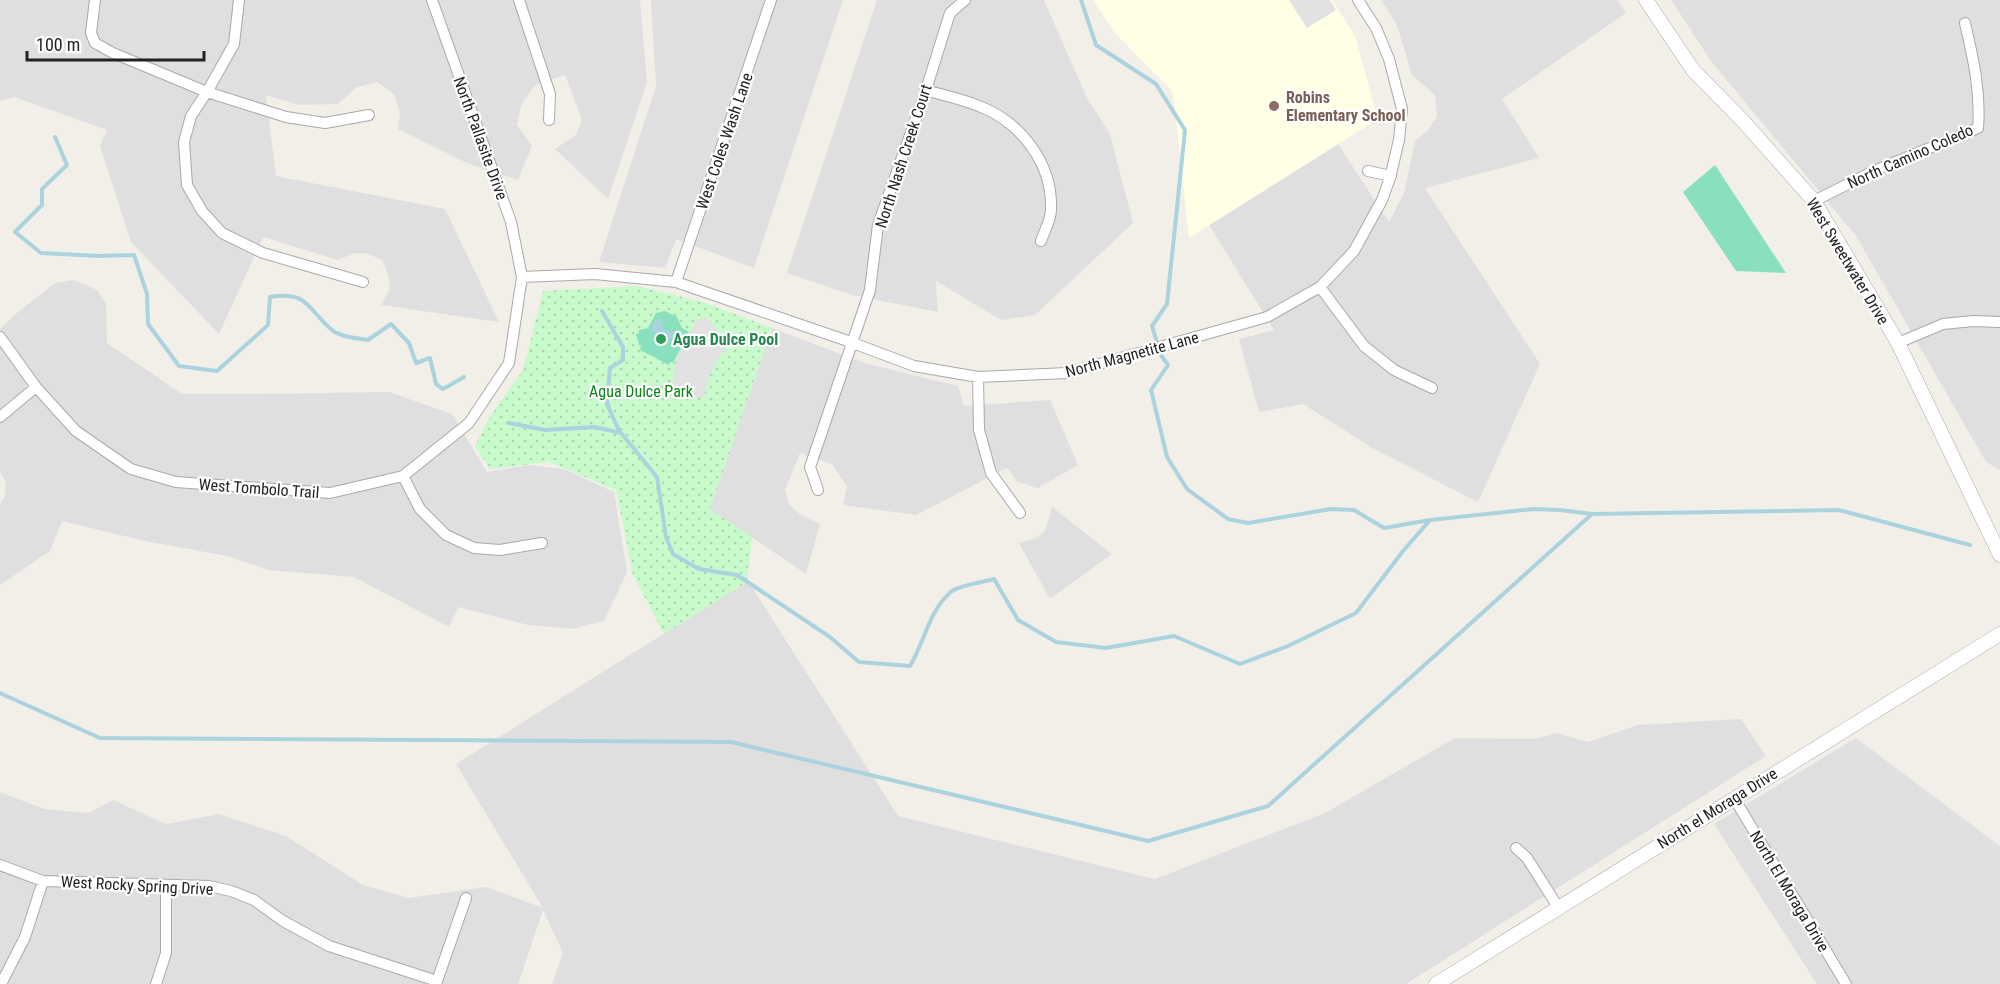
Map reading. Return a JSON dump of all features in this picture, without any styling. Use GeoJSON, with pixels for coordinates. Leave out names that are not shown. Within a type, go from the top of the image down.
{"type":"FeatureCollection","features":[{"type":"Feature","properties":{"kind":"street"},"geometry":{"type":"LineString","coordinates":[[95,0],[91,33],[95,42],[113,53],[207,92],[286,117],[325,123],[369,115]]}},
{"type":"Feature","properties":{"kind":"street"},"geometry":{"type":"LineString","coordinates":[[239,0],[234,44],[191,116],[184,142],[187,185],[202,212],[222,233],[263,253],[363,282]]}},
{"type":"Feature","properties":{"kind":"street","name":"North Pallasite Drive"},"geometry":{"type":"LineString","coordinates":[[432,0],[511,222],[522,277]]}},
{"type":"Feature","properties":{"kind":"street"},"geometry":{"type":"LineString","coordinates":[[519,0],[550,94],[549,120]]}},
{"type":"Feature","properties":{"kind":"street","name":"West Coles Wash Lane"},"geometry":{"type":"LineString","coordinates":[[676,282],[771,0]]}},
{"type":"Feature","properties":{"kind":"street","name":"North Nash Creek Court"},"geometry":{"type":"LineString","coordinates":[[818,490],[810,467],[870,290],[878,225],[950,13],[965,0]]}},
{"type":"Feature","properties":{"kind":"street","name":"North Magnetite Lane"},"geometry":{"type":"LineString","coordinates":[[522,277],[595,274],[676,282],[914,366],[978,377],[1067,373],[1268,317],[1320,287],[1354,251],[1382,200],[1391,176],[1399,140],[1402,109],[1389,59],[1376,28],[1358,0]]}},
{"type":"Feature","properties":{"kind":"street","name":"West Sweetwater Drive"},"geometry":{"type":"LineString","coordinates":[[1646,0],[1693,70],[1743,121],[1814,201],[1898,343],[2000,555]]}},
{"type":"Feature","properties":{"kind":"street","name":"North Camino Coledo"},"geometry":{"type":"LineString","coordinates":[[1814,201],[1876,170],[1978,128],[1980,107],[1976,71],[1965,23]]}},
{"type":"Feature","properties":{"kind":"street"},"geometry":{"type":"LineString","coordinates":[[925,90],[980,106],[1006,120],[1026,140],[1041,160],[1048,181],[1052,211],[1041,241]]}},
{"type":"Feature","properties":{"kind":"street"},"geometry":{"type":"LineString","coordinates":[[1368,171],[1391,176]]}},
{"type":"Feature","properties":{"kind":"street","name":"West Tombolo Trail"},"geometry":{"type":"LineString","coordinates":[[0,337],[36,387],[76,431],[131,469],[176,482],[330,493],[403,476],[469,423],[509,363],[522,277]]}},
{"type":"Feature","properties":{"kind":"street"},"geometry":{"type":"LineString","coordinates":[[1320,287],[1364,346],[1394,370],[1432,388]]}},
{"type":"Feature","properties":{"kind":"street"},"geometry":{"type":"LineString","coordinates":[[1898,343],[1943,324],[1973,321],[2000,322]]}},
{"type":"Feature","properties":{"kind":"street"},"geometry":{"type":"LineString","coordinates":[[978,377],[979,430],[991,473],[1020,513]]}},
{"type":"Feature","properties":{"kind":"street"},"geometry":{"type":"LineString","coordinates":[[0,417],[36,387]]}},
{"type":"Feature","properties":{"kind":"street"},"geometry":{"type":"LineString","coordinates":[[403,476],[420,509],[446,535],[474,548],[500,550],[542,543]]}},
{"type":"Feature","properties":{"kind":"street","name":"North el Moraga Drive"},"geometry":{"type":"LineString","coordinates":[[1436,984],[2000,634]]}},
{"type":"Feature","properties":{"kind":"street","name":"North El Moraga Drive"},"geometry":{"type":"LineString","coordinates":[[1734,798],[1846,984]]}},
{"type":"Feature","properties":{"kind":"street"},"geometry":{"type":"LineString","coordinates":[[1516,848],[1527,858],[1558,907]]}},
{"type":"Feature","properties":{"kind":"street","name":"West Rocky Spring Drive"},"geometry":{"type":"LineString","coordinates":[[0,865],[43,881],[209,886],[231,891],[254,900],[283,921],[329,946],[436,982]]}},
{"type":"Feature","properties":{"kind":"street"},"geometry":{"type":"LineString","coordinates":[[1,984],[25,937],[43,881]]}},
{"type":"Feature","properties":{"kind":"street"},"geometry":{"type":"LineString","coordinates":[[156,984],[166,953],[166,885]]}},
{"type":"Feature","properties":{"kind":"street"},"geometry":{"type":"LineString","coordinates":[[436,982],[466,898]]}},
{"type":"Feature","properties":{"kind":"shaded area"},"geometry":{"type":"Polygon","coordinates":[[[0,0],[640,0],[647,83],[608,199],[555,149],[576,135],[582,120],[565,75],[535,85],[521,105],[517,125],[532,146],[518,180],[469,164],[398,129],[400,112],[394,94],[377,82],[357,87],[338,104],[299,105],[266,95],[276,176],[445,209],[499,322],[381,305],[390,289],[388,274],[382,260],[366,253],[355,253],[338,260],[263,237],[219,334],[131,242],[100,146],[107,130],[14,97],[0,101],[0,0]]]}},
{"type":"Feature","properties":{"kind":"shaded area"},"geometry":{"type":"Polygon","coordinates":[[[651,0],[843,0],[754,268],[676,239],[665,268],[599,262],[656,86],[651,0]]]}},
{"type":"Feature","properties":{"kind":"shaded area"},"geometry":{"type":"Polygon","coordinates":[[[877,0],[1044,0],[1087,98],[1110,134],[1133,223],[1035,315],[1001,320],[936,281],[938,312],[852,295],[787,273],[877,0]]]}},
{"type":"Feature","properties":{"kind":"shaded area","name":"Robins Elementary School"},"geometry":{"type":"Polygon","coordinates":[[[1093,0],[1332,0],[1355,36],[1378,119],[1189,238],[1173,92],[1114,32],[1093,0]]]}},
{"type":"Feature","properties":{"kind":"shaded area"},"geometry":{"type":"Polygon","coordinates":[[[1289,0],[1330,0],[1336,10],[1307,28],[1289,0]]]}},
{"type":"Feature","properties":{"kind":"shaded area"},"geometry":{"type":"Polygon","coordinates":[[[1381,0],[1618,0],[1626,13],[1502,99],[1539,158],[1425,188],[1540,364],[1478,502],[1374,449],[1303,404],[1259,412],[1239,339],[1274,330],[1209,225],[1338,144],[1389,222],[1404,193],[1415,141],[1428,130],[1437,117],[1435,95],[1412,75],[1397,25],[1381,0]]]}},
{"type":"Feature","properties":{"kind":"shaded area"},"geometry":{"type":"Polygon","coordinates":[[[1671,0],[2000,0],[2000,470],[1986,462],[1856,236],[1711,61],[1671,0]]]}},
{"type":"Feature","properties":{"kind":"shaded area"},"geometry":{"type":"Polygon","coordinates":[[[74,280],[97,290],[106,304],[107,343],[182,394],[389,392],[452,414],[487,472],[530,465],[564,469],[614,492],[627,572],[604,621],[572,629],[528,625],[458,607],[449,627],[354,577],[269,570],[227,556],[145,541],[62,521],[50,551],[0,585],[0,504],[5,496],[6,482],[0,472],[0,329],[55,283],[74,280]]]}},
{"type":"Feature","properties":{"kind":"shaded area"},"geometry":{"type":"Polygon","coordinates":[[[705,317],[730,344],[717,359],[708,380],[704,398],[670,398],[677,356],[696,321],[705,317]]]}},
{"type":"Feature","properties":{"kind":"shaded area"},"geometry":{"type":"Polygon","coordinates":[[[772,328],[864,363],[958,386],[964,406],[1050,400],[1078,465],[1038,488],[1018,482],[1007,468],[916,515],[843,505],[847,486],[832,464],[800,453],[785,490],[789,504],[801,515],[820,524],[806,574],[710,509],[772,328]]]}},
{"type":"Feature","properties":{"kind":"shaded area"},"geometry":{"type":"Polygon","coordinates":[[[1052,507],[1112,554],[1050,599],[1019,543],[1037,538],[1045,531],[1052,507]]]}},
{"type":"Feature","properties":{"kind":"shaded area"},"geometry":{"type":"Polygon","coordinates":[[[748,581],[898,816],[1155,879],[1325,813],[1455,738],[1534,739],[1557,733],[1588,742],[1638,725],[1741,719],[1766,756],[1406,984],[552,984],[563,953],[543,910],[518,984],[0,984],[0,792],[44,809],[89,813],[113,800],[166,824],[219,814],[286,836],[363,885],[408,898],[486,887],[543,908],[456,764],[748,581]]]}},
{"type":"Feature","properties":{"kind":"shaded area"},"geometry":{"type":"Polygon","coordinates":[[[1856,738],[2000,846],[2000,984],[1817,984],[1714,824],[1856,738]]]}},
{"type":"Feature","properties":{"kind":"green space"},"geometry":{"type":"Polygon","coordinates":[[[1715,165],[1786,273],[1736,271],[1683,192],[1715,165]]]}},
{"type":"Feature","properties":{"kind":"green space","name":"Agua Dulce Park"},"geometry":{"type":"Polygon","coordinates":[[[637,286],[703,302],[772,328],[710,509],[752,537],[747,582],[664,634],[633,575],[616,490],[549,462],[490,469],[475,446],[489,418],[523,370],[543,291],[637,286]]]}},
{"type":"Feature","properties":{"kind":"green space","name":"Agua Dulce Pool"},"geometry":{"type":"Polygon","coordinates":[[[665,311],[677,317],[682,328],[689,332],[673,363],[670,362],[669,365],[640,350],[641,345],[639,345],[636,334],[639,330],[648,328],[656,313],[665,311]]]}},
{"type":"Feature","properties":{"kind":"water","name":"Agua Dulce Pool"},"geometry":{"type":"Polygon","coordinates":[[[661,319],[664,329],[674,334],[671,340],[663,343],[660,336],[651,331],[655,320],[661,319]]]}},
{"type":"Feature","properties":{"kind":"waterway"},"geometry":{"type":"LineString","coordinates":[[1081,0],[1096,45],[1156,84],[1185,130],[1167,304],[1152,326],[1161,355],[1168,365],[1151,390],[1167,457],[1187,489],[1228,519],[1248,523],[1331,509],[1354,510],[1384,528],[1430,520]]}},
{"type":"Feature","properties":{"kind":"waterway"},"geometry":{"type":"LineString","coordinates":[[55,137],[67,165],[42,189],[42,205],[15,232],[41,253],[134,255],[147,294],[148,324],[179,366],[217,371],[268,325],[270,297],[292,296],[306,303],[332,330],[344,336],[368,340],[391,324],[409,343],[416,363],[430,358],[436,384],[443,389],[464,377]]}},
{"type":"Feature","properties":{"kind":"waterway"},"geometry":{"type":"LineString","coordinates":[[602,311],[623,347],[623,360],[610,368],[607,404],[620,433]]}},
{"type":"Feature","properties":{"kind":"waterway"},"geometry":{"type":"LineString","coordinates":[[509,423],[545,430],[595,427],[621,433],[657,477],[666,537],[673,554],[699,569],[737,575],[830,637],[859,662],[910,666],[933,616],[944,599],[956,589],[994,579],[1018,620],[1056,642],[1106,648],[1174,636],[1240,664],[1288,646],[1356,613],[1403,551],[1430,520],[1534,509],[1592,514]]}},
{"type":"Feature","properties":{"kind":"waterway"},"geometry":{"type":"LineString","coordinates":[[0,693],[100,738],[731,742],[1148,841],[1268,806],[1592,514],[1839,510],[1970,545]]}},
{"type":"Feature","properties":{"kind":"place","name":"Robins Elementary School"},"geometry":{"type":"Point","coordinates":[1274,106]}},
{"type":"Feature","properties":{"kind":"place","name":"Agua Dulce Pool"},"geometry":{"type":"Point","coordinates":[661,339]}}]}
